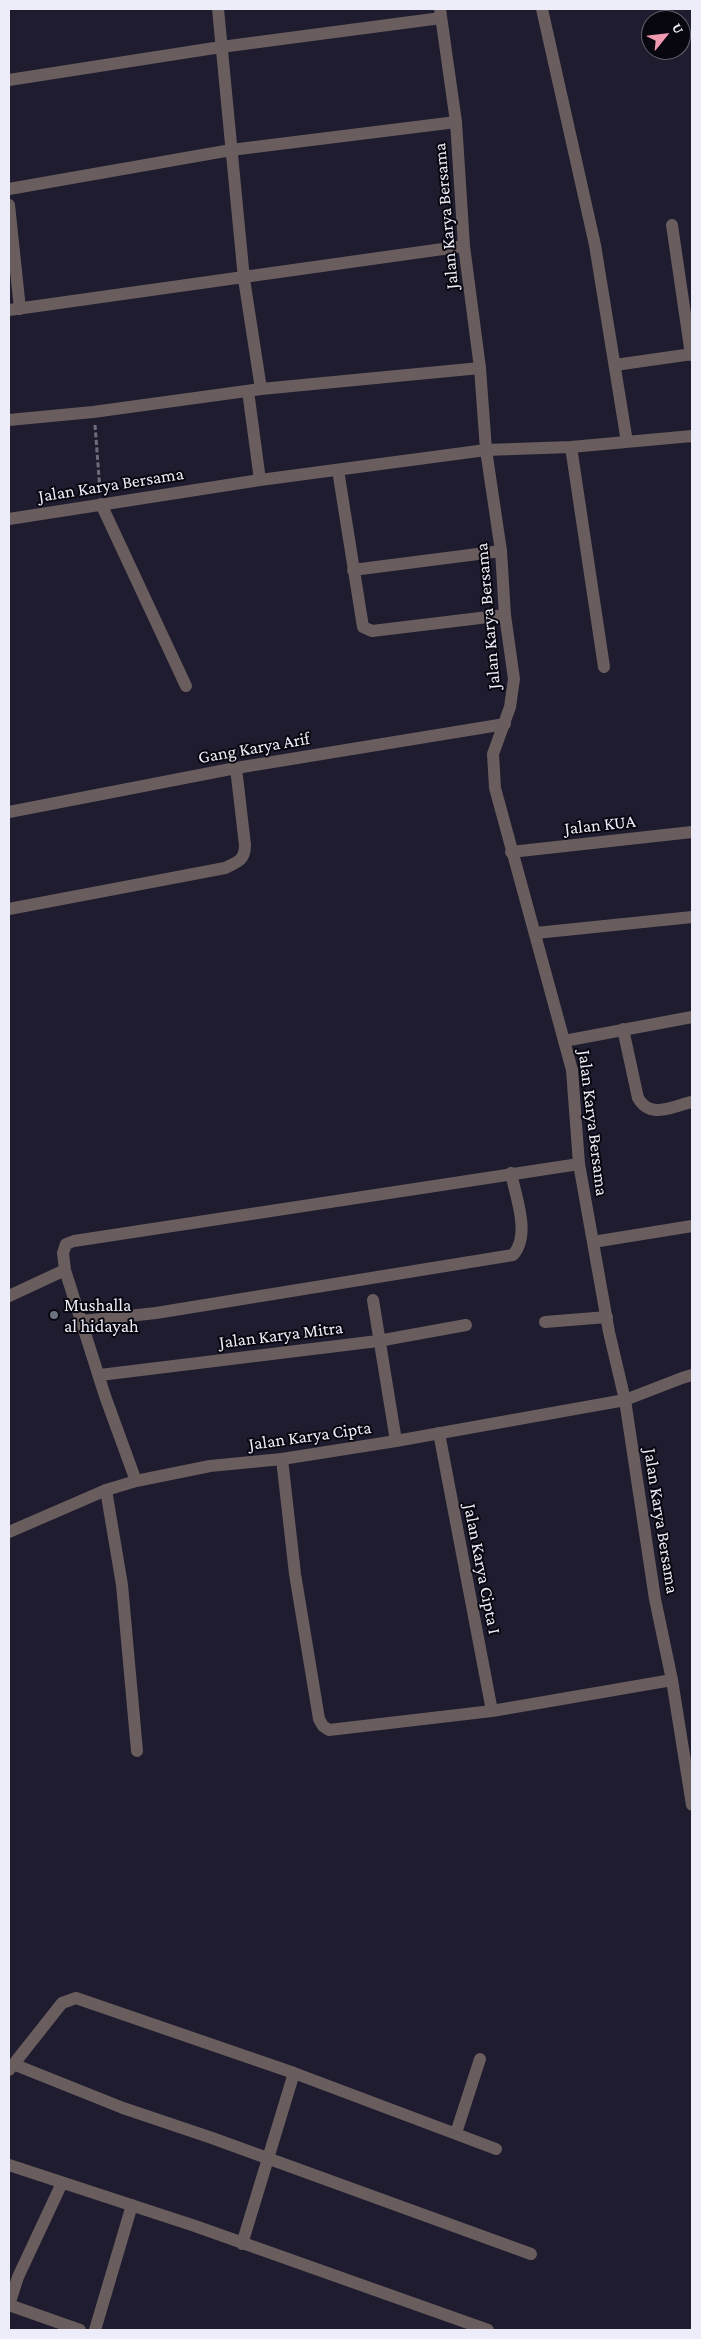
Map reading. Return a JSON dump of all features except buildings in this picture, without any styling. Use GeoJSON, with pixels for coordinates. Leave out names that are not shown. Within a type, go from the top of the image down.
{"type":"FeatureCollection","features":[{"type":"Feature","properties":{"kind":"street"},"geometry":{"type":"LineString","coordinates":[[218,9],[244,278],[261,389]]}},
{"type":"Feature","properties":{"kind":"street"},"geometry":{"type":"LineString","coordinates":[[542,9],[595,245],[627,442]]}},
{"type":"Feature","properties":{"kind":"street"},"geometry":{"type":"LineString","coordinates":[[9,80],[441,13]]}},
{"type":"Feature","properties":{"kind":"street","name":"Jalan Karya Bersama"},"geometry":{"type":"LineString","coordinates":[[441,13],[456,122],[464,246],[480,368],[486,450],[501,551],[505,615],[514,679],[510,707],[493,754],[494,788],[536,933],[572,1070],[579,1164],[624,1400],[655,1599],[672,1680],[692,1805]]}},
{"type":"Feature","properties":{"kind":"street"},"geometry":{"type":"LineString","coordinates":[[9,189],[231,150],[456,122]]}},
{"type":"Feature","properties":{"kind":"street"},"geometry":{"type":"LineString","coordinates":[[9,205],[14,309],[464,246]]}},
{"type":"Feature","properties":{"kind":"street"},"geometry":{"type":"LineString","coordinates":[[615,365],[692,355],[672,225]]}},
{"type":"Feature","properties":{"kind":"street"},"geometry":{"type":"LineString","coordinates":[[9,420],[93,412],[261,389],[480,368]]}},
{"type":"Feature","properties":{"kind":"street"},"geometry":{"type":"LineString","coordinates":[[248,391],[260,480]]}},
{"type":"Feature","properties":{"kind":"street"},"geometry":{"type":"LineString","coordinates":[[486,450],[571,447],[692,436]]}},
{"type":"Feature","properties":{"kind":"street"},"geometry":{"type":"LineString","coordinates":[[571,447],[604,667]]}},
{"type":"Feature","properties":{"kind":"street","name":"Jalan Karya Bersama"},"geometry":{"type":"LineString","coordinates":[[9,519],[260,480],[486,450]]}},
{"type":"Feature","properties":{"kind":"street"},"geometry":{"type":"LineString","coordinates":[[338,470],[361,624],[372,631],[505,615]]}},
{"type":"Feature","properties":{"kind":"street"},"geometry":{"type":"LineString","coordinates":[[100,504],[186,686]]}},
{"type":"Feature","properties":{"kind":"street"},"geometry":{"type":"LineString","coordinates":[[353,570],[501,551]]}},
{"type":"Feature","properties":{"kind":"street","name":"Gang Karya Arif"},"geometry":{"type":"LineString","coordinates":[[9,812],[236,768],[505,724]]}},
{"type":"Feature","properties":{"kind":"street"},"geometry":{"type":"LineString","coordinates":[[9,909],[225,868],[242,860],[245,854],[245,845],[236,768]]}},
{"type":"Feature","properties":{"kind":"street","name":"Jalan KUA"},"geometry":{"type":"LineString","coordinates":[[511,852],[692,832]]}},
{"type":"Feature","properties":{"kind":"street"},"geometry":{"type":"LineString","coordinates":[[536,933],[692,917]]}},
{"type":"Feature","properties":{"kind":"street"},"geometry":{"type":"LineString","coordinates":[[564,1041],[692,1017]]}},
{"type":"Feature","properties":{"kind":"street"},"geometry":{"type":"LineString","coordinates":[[623,1029],[638,1098],[643,1106],[654,1111],[692,1102]]}},
{"type":"Feature","properties":{"kind":"street"},"geometry":{"type":"LineString","coordinates":[[136,1481],[105,1396],[100,1375],[65,1270],[63,1253],[66,1244],[74,1241],[579,1164]]}},
{"type":"Feature","properties":{"kind":"street"},"geometry":{"type":"LineString","coordinates":[[82,1321],[156,1313],[513,1256],[520,1248],[522,1228],[511,1173]]}},
{"type":"Feature","properties":{"kind":"street"},"geometry":{"type":"LineString","coordinates":[[593,1242],[692,1226]]}},
{"type":"Feature","properties":{"kind":"street"},"geometry":{"type":"LineString","coordinates":[[9,1296],[65,1270]]}},
{"type":"Feature","properties":{"kind":"street"},"geometry":{"type":"LineString","coordinates":[[373,1300],[378,1341],[396,1441]]}},
{"type":"Feature","properties":{"kind":"street"},"geometry":{"type":"LineString","coordinates":[[545,1322],[607,1317]]}},
{"type":"Feature","properties":{"kind":"street","name":"Jalan Karya Mitra"},"geometry":{"type":"LineString","coordinates":[[100,1375],[378,1341],[466,1325]]}},
{"type":"Feature","properties":{"kind":"street","name":"Jalan Karya Cipta"},"geometry":{"type":"LineString","coordinates":[[9,1532],[106,1490],[136,1481],[210,1466],[282,1459],[396,1441],[624,1400],[692,1376]]}},
{"type":"Feature","properties":{"kind":"street","name":"Jalan Karya Cipta I"},"geometry":{"type":"LineString","coordinates":[[439,1433],[492,1711]]}},
{"type":"Feature","properties":{"kind":"street"},"geometry":{"type":"LineString","coordinates":[[282,1459],[295,1574],[319,1720],[322,1726],[329,1730],[492,1711],[672,1680]]}},
{"type":"Feature","properties":{"kind":"street"},"geometry":{"type":"LineString","coordinates":[[106,1490],[122,1585],[137,1750]]}},
{"type":"Feature","properties":{"kind":"street"},"geometry":{"type":"LineString","coordinates":[[496,2149],[294,2073],[76,1998],[62,2003],[11,2067],[531,2254]]}},
{"type":"Feature","properties":{"kind":"street"},"geometry":{"type":"LineString","coordinates":[[456,2133],[480,2059]]}},
{"type":"Feature","properties":{"kind":"street"},"geometry":{"type":"LineString","coordinates":[[242,2244],[294,2073]]}},
{"type":"Feature","properties":{"kind":"street"},"geometry":{"type":"LineString","coordinates":[[9,2165],[132,2205],[488,2330]]}},
{"type":"Feature","properties":{"kind":"street"},"geometry":{"type":"LineString","coordinates":[[62,2183],[18,2277],[9,2305],[80,2330]]}},
{"type":"Feature","properties":{"kind":"street"},"geometry":{"type":"LineString","coordinates":[[94,2330],[132,2205]]}},
{"type":"Feature","properties":{"kind":"path"},"geometry":{"type":"LineString","coordinates":[[93,412],[97,442],[100,504]]}},
{"type":"Feature","properties":{"kind":"place","name":"Mushalla al hidayah"},"geometry":{"type":"Point","coordinates":[54,1315]}}]}
